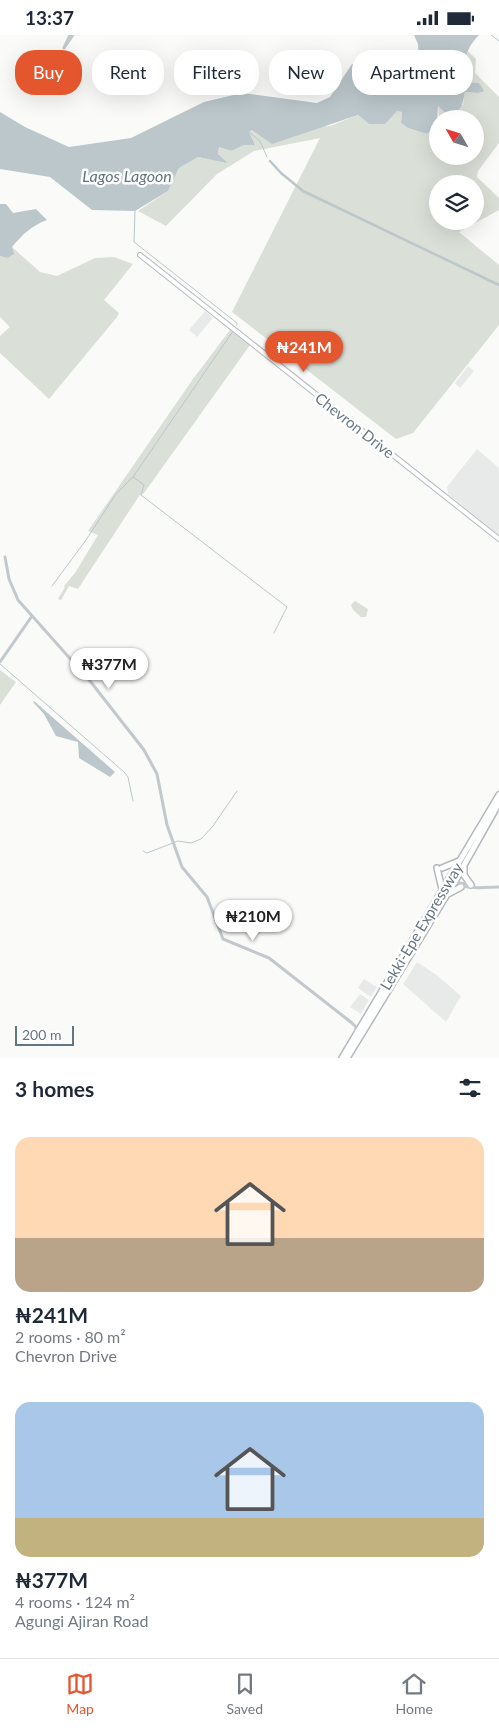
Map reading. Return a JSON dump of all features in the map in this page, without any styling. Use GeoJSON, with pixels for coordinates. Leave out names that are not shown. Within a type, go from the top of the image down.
{"type":"FeatureCollection","features":[{"type":"Feature","properties":{"kind":"highway","name":"Lekki-Epe Expressway"},"geometry":{"type":"LineString","coordinates":[[347,1058],[441,902],[476,833],[499,795]]}},
{"type":"Feature","properties":{"kind":"highway","name":"Lekki-Epe Expressway"},"geometry":{"type":"LineString","coordinates":[[464,857],[499,803]]}},
{"type":"Feature","properties":{"kind":"highway"},"geometry":{"type":"LineString","coordinates":[[434,913],[476,833]]}},
{"type":"Feature","properties":{"kind":"highway"},"geometry":{"type":"LineString","coordinates":[[441,893],[440,868],[456,864],[464,857]]}},
{"type":"Feature","properties":{"kind":"highway"},"geometry":{"type":"LineString","coordinates":[[464,857],[463,872],[471,885]]}},
{"type":"Feature","properties":{"kind":"highway","name":"Lekki-Epe Expressway"},"geometry":{"type":"LineString","coordinates":[[342,1058],[441,893],[453,878]]}},
{"type":"Feature","properties":{"kind":"highway"},"geometry":{"type":"LineString","coordinates":[[441,902],[446,895],[461,887]]}},
{"type":"Feature","properties":{"kind":"main road","name":"Chevron Drive"},"geometry":{"type":"LineString","coordinates":[[140,255],[499,539]]}},
{"type":"Feature","properties":{"kind":"street"},"geometry":{"type":"LineString","coordinates":[[5,557],[11,587],[18,600],[90,681],[144,750],[156,774],[166,825],[182,867],[207,897],[223,939],[269,958],[352,1023],[356,1027],[354,1039]]}},
{"type":"Feature","properties":{"kind":"street"},"geometry":{"type":"LineString","coordinates":[[0,661],[32,616]]}},
{"type":"Feature","properties":{"kind":"street"},"geometry":{"type":"LineString","coordinates":[[453,878],[459,883],[499,887]]}},
{"type":"Feature","properties":{"kind":"street"},"geometry":{"type":"LineString","coordinates":[[453,878],[461,887],[478,886]]}},
{"type":"Feature","properties":{"kind":"street"},"geometry":{"type":"LineString","coordinates":[[352,1023],[365,1020]]}},
{"type":"Feature","properties":{"kind":"shaded area"},"geometry":{"type":"Polygon","coordinates":[[[473,56],[476,59],[475,73],[499,97],[499,143],[484,163],[484,110],[438,110],[438,105],[463,105],[465,95],[478,93],[481,87],[479,83],[473,82],[473,56]]]}},
{"type":"Feature","properties":{"kind":"shaded area"},"geometry":{"type":"Polygon","coordinates":[[[397,111],[402,112],[401,123],[408,128],[427,134],[429,133],[429,165],[482,165],[477,175],[429,175],[429,230],[463,230],[459,232],[499,265],[499,325],[413,433],[396,439],[232,312],[320,138],[254,151],[217,174],[166,226],[138,211],[168,191],[179,168],[198,157],[227,162],[218,154],[219,147],[231,151],[244,145],[255,145],[249,132],[252,130],[330,126],[358,115],[369,124],[397,111]]]}},
{"type":"Feature","properties":{"kind":"shaded area"},"geometry":{"type":"Polygon","coordinates":[[[484,184],[499,198],[499,210],[484,218],[484,184]]]}},
{"type":"Feature","properties":{"kind":"shaded area"},"geometry":{"type":"Polygon","coordinates":[[[12,247],[40,272],[57,276],[95,258],[114,257],[133,264],[104,300],[119,313],[117,317],[49,399],[0,353],[0,336],[10,327],[0,317],[0,256],[7,258],[12,247]]]}},
{"type":"Feature","properties":{"kind":"shaded area"},"geometry":{"type":"Polygon","coordinates":[[[205,311],[213,318],[197,337],[189,330],[205,311]]]}},
{"type":"Feature","properties":{"kind":"shaded area"},"geometry":{"type":"Polygon","coordinates":[[[230,330],[250,345],[144,493],[139,496],[78,589],[69,586],[61,600],[58,599],[64,586],[75,573],[98,535],[88,531],[193,379],[230,330]]]}},
{"type":"Feature","properties":{"kind":"shaded area"},"geometry":{"type":"Polygon","coordinates":[[[468,366],[474,371],[460,388],[455,383],[468,366]]]}},
{"type":"Feature","properties":{"kind":"shaded area"},"geometry":{"type":"Polygon","coordinates":[[[477,449],[499,468],[499,535],[448,494],[447,487],[477,449]]]}},
{"type":"Feature","properties":{"kind":"shaded area"},"geometry":{"type":"Polygon","coordinates":[[[355,601],[368,609],[366,617],[361,617],[353,610],[351,605],[355,601]]]}},
{"type":"Feature","properties":{"kind":"shaded area"},"geometry":{"type":"Polygon","coordinates":[[[0,670],[16,682],[0,705],[0,670]]]}},
{"type":"Feature","properties":{"kind":"shaded area"},"geometry":{"type":"Polygon","coordinates":[[[417,962],[438,976],[461,996],[446,1022],[403,984],[417,962]]]}},
{"type":"Feature","properties":{"kind":"shaded area"},"geometry":{"type":"Polygon","coordinates":[[[364,979],[377,987],[371,997],[358,988],[364,979]]]}},
{"type":"Feature","properties":{"kind":"shaded area"},"geometry":{"type":"Polygon","coordinates":[[[360,994],[369,1000],[361,1014],[350,1007],[360,994]]]}},
{"type":"Feature","properties":{"kind":"water","name":"Lagos Lagoon"},"geometry":{"type":"Polygon","coordinates":[[[414,35],[479,35],[469,50],[418,50],[414,35]]]}},
{"type":"Feature","properties":{"kind":"water","name":"Lagos Lagoon"},"geometry":{"type":"Polygon","coordinates":[[[352,64],[352,95],[464,95],[461,107],[458,110],[442,110],[438,106],[438,110],[429,110],[429,132],[427,134],[408,128],[401,123],[402,112],[397,111],[385,124],[369,124],[358,115],[272,144],[252,130],[249,132],[255,145],[244,145],[231,151],[219,147],[218,154],[228,163],[198,157],[179,168],[168,191],[135,211],[92,210],[50,177],[0,169],[0,112],[25,127],[69,147],[131,138],[204,102],[234,95],[257,95],[317,103],[331,95],[342,95],[342,79],[352,64]]]}},
{"type":"Feature","properties":{"kind":"water","name":"Lagos Lagoon"},"geometry":{"type":"Polygon","coordinates":[[[473,82],[479,83],[484,91],[473,93],[473,82]]]}},
{"type":"Feature","properties":{"kind":"water"},"geometry":{"type":"Polygon","coordinates":[[[0,204],[6,204],[13,213],[36,209],[47,220],[24,234],[12,247],[14,254],[7,258],[0,256],[0,204]]]}},
{"type":"Feature","properties":{"kind":"water"},"geometry":{"type":"Polygon","coordinates":[[[34,701],[115,772],[110,777],[79,758],[78,742],[56,736],[44,714],[34,701]]]}},
{"type":"Feature","properties":{"kind":"waterway"},"geometry":{"type":"LineString","coordinates":[[491,35],[499,41]]}},
{"type":"Feature","properties":{"kind":"waterway"},"geometry":{"type":"LineString","coordinates":[[249,132],[260,141],[267,157]]}},
{"type":"Feature","properties":{"kind":"waterway"},"geometry":{"type":"LineString","coordinates":[[270,161],[303,191],[499,285]]}},
{"type":"Feature","properties":{"kind":"waterway"},"geometry":{"type":"LineString","coordinates":[[135,211],[134,242],[237,323],[237,325]]}},
{"type":"Feature","properties":{"kind":"waterway"},"geometry":{"type":"LineString","coordinates":[[233,331],[133,477],[144,485],[141,495],[287,607],[274,633]]}},
{"type":"Feature","properties":{"kind":"waterway"},"geometry":{"type":"LineString","coordinates":[[52,586],[86,540],[116,494],[133,477]]}},
{"type":"Feature","properties":{"kind":"waterway"},"geometry":{"type":"LineString","coordinates":[[0,664],[124,772],[128,777],[133,801]]}},
{"type":"Feature","properties":{"kind":"waterway"},"geometry":{"type":"LineString","coordinates":[[143,851],[147,853],[178,841],[191,843],[201,839],[213,826],[237,791]]}}]}
